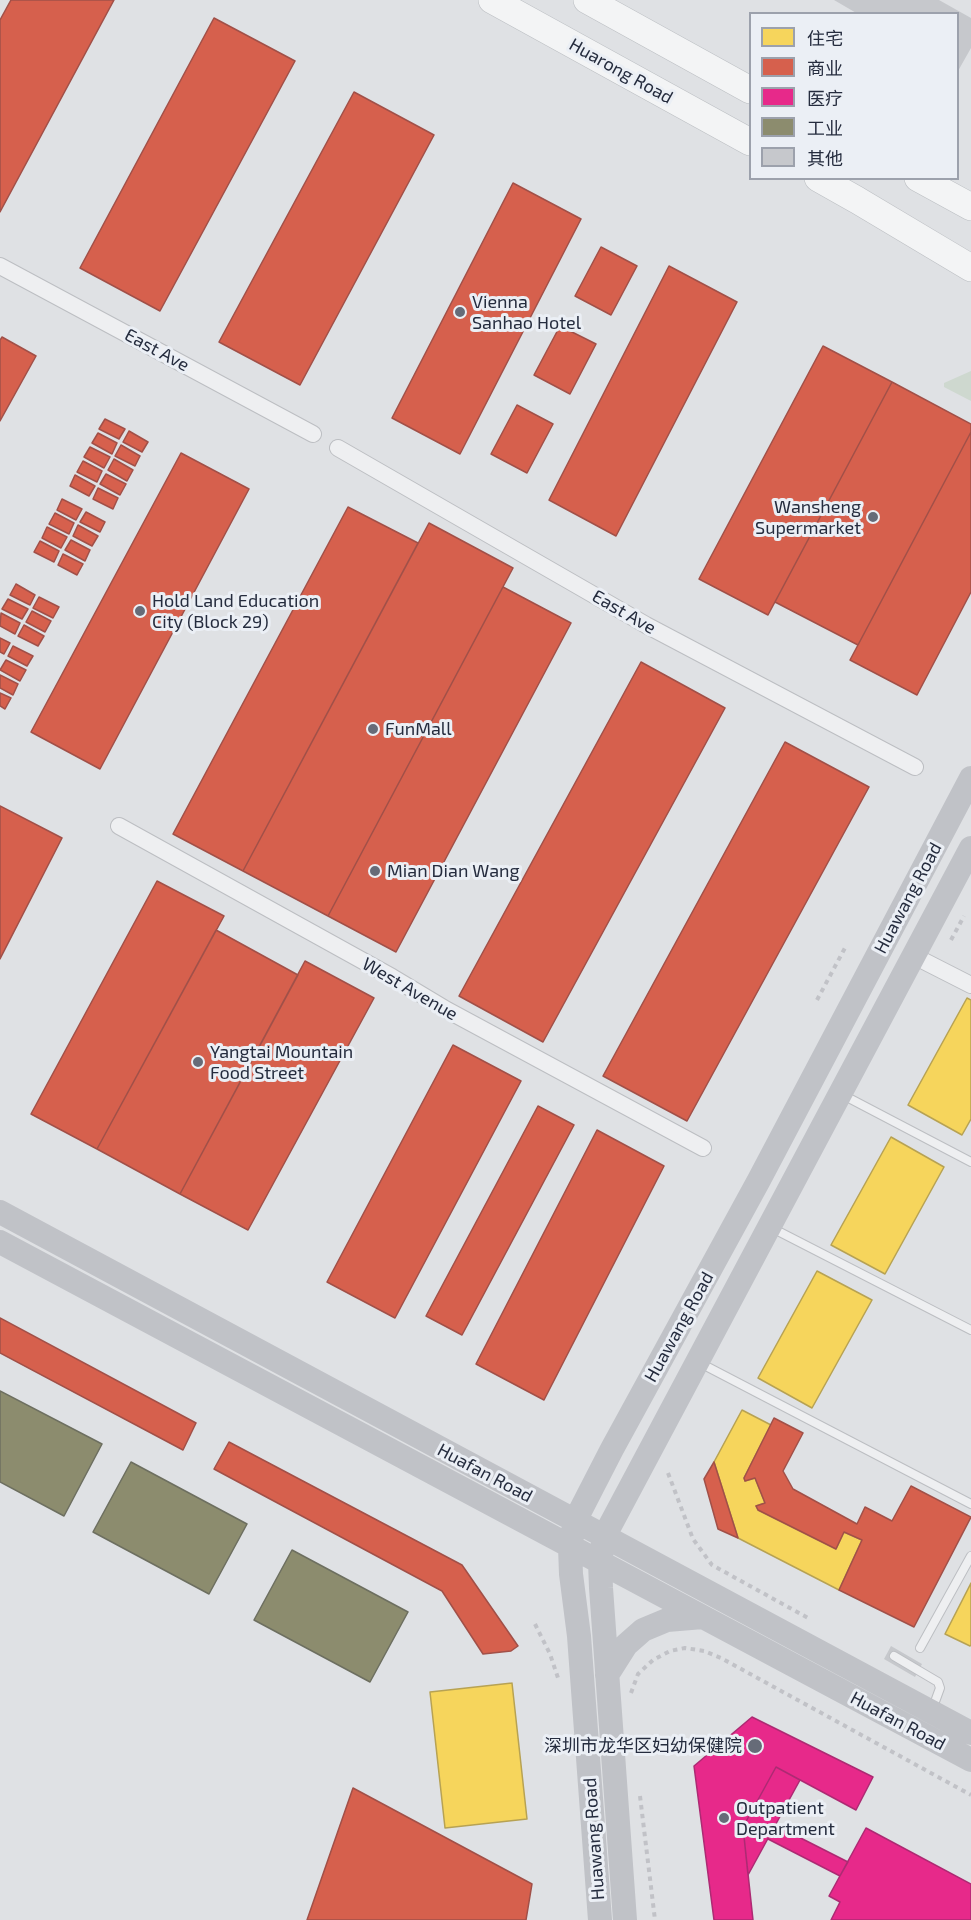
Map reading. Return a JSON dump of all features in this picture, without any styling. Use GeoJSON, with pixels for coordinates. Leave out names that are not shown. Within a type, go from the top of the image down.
{"type":"FeatureCollection","features":[{"type":"Feature","properties":{"kind":"main road","name":"Huarong Road"},"geometry":{"type":"LineString","coordinates":[[492,0],[749,141]]}},
{"type":"Feature","properties":{"kind":"main road"},"geometry":{"type":"LineString","coordinates":[[587,0],[749,89]]}},
{"type":"Feature","properties":{"kind":"main road"},"geometry":{"type":"LineString","coordinates":[[822,180],[971,268]]}},
{"type":"Feature","properties":{"kind":"main road"},"geometry":{"type":"LineString","coordinates":[[922,180],[971,207]]}},
{"type":"Feature","properties":{"kind":"main road","name":"Huawang Road"},"geometry":{"type":"LineString","coordinates":[[600,1920],[579,1636],[570,1547],[575,1521],[759,1180],[971,778]]}},
{"type":"Feature","properties":{"kind":"main road","name":"Huawang Road"},"geometry":{"type":"LineString","coordinates":[[625,1920],[600,1562],[604,1537],[971,848]]}},
{"type":"Feature","properties":{"kind":"main road","name":"Huafan Road"},"geometry":{"type":"LineString","coordinates":[[0,1212],[971,1733]]}},
{"type":"Feature","properties":{"kind":"main road","name":"Huafan Road"},"geometry":{"type":"LineString","coordinates":[[0,1242],[971,1760]]}},
{"type":"Feature","properties":{"kind":"main road"},"geometry":{"type":"LineString","coordinates":[[607,1675],[626,1645],[643,1630],[667,1620],[703,1617]]}},
{"type":"Feature","properties":{"kind":"street","name":"East Ave"},"geometry":{"type":"LineString","coordinates":[[0,266],[313,434]]}},
{"type":"Feature","properties":{"kind":"street","name":"East Ave"},"geometry":{"type":"LineString","coordinates":[[338,448],[646,625],[915,767]]}},
{"type":"Feature","properties":{"kind":"street","name":"West Avenue"},"geometry":{"type":"LineString","coordinates":[[120,826],[447,1010],[703,1148]]}},
{"type":"Feature","properties":{"kind":"street"},"geometry":{"type":"LineString","coordinates":[[914,956],[971,985]]}},
{"type":"Feature","properties":{"kind":"lane"},"geometry":{"type":"LineString","coordinates":[[840,1094],[971,1162]]}},
{"type":"Feature","properties":{"kind":"lane"},"geometry":{"type":"LineString","coordinates":[[770,1227],[971,1330]]}},
{"type":"Feature","properties":{"kind":"lane"},"geometry":{"type":"LineString","coordinates":[[697,1362],[971,1504]]}},
{"type":"Feature","properties":{"kind":"lane"},"geometry":{"type":"LineString","coordinates":[[920,1648],[971,1556]]}},
{"type":"Feature","properties":{"kind":"lane"},"geometry":{"type":"LineString","coordinates":[[894,1656],[938,1682],[940,1688],[931,1712]]}},
{"type":"Feature","properties":{"kind":"path"},"geometry":{"type":"LineString","coordinates":[[951,940],[964,916]]}},
{"type":"Feature","properties":{"kind":"path"},"geometry":{"type":"LineString","coordinates":[[817,1000],[846,946]]}},
{"type":"Feature","properties":{"kind":"path"},"geometry":{"type":"LineString","coordinates":[[668,1473],[693,1539],[712,1565],[816,1622]]}},
{"type":"Feature","properties":{"kind":"path"},"geometry":{"type":"LineString","coordinates":[[630,1703],[639,1674],[648,1663],[670,1651],[685,1648],[704,1651],[721,1658],[971,1795]]}},
{"type":"Feature","properties":{"kind":"path"},"geometry":{"type":"LineString","coordinates":[[639,1787],[655,1920]]}},
{"type":"Feature","properties":{"kind":"shaded area"},"geometry":{"type":"Polygon","coordinates":[[[971,371],[971,401],[944,387],[944,383],[971,371]]]}},
{"type":"Feature","properties":{"kind":"building: 住宅"},"geometry":{"type":"Polygon","coordinates":[[[967,998],[971,1000],[971,1119],[962,1135],[908,1105],[967,998]]]}},
{"type":"Feature","properties":{"kind":"building: 住宅"},"geometry":{"type":"Polygon","coordinates":[[[891,1137],[944,1167],[885,1274],[831,1245],[891,1137]]]}},
{"type":"Feature","properties":{"kind":"building: 住宅"},"geometry":{"type":"Polygon","coordinates":[[[817,1271],[872,1300],[812,1408],[758,1378],[817,1271]]]}},
{"type":"Feature","properties":{"kind":"building: 住宅"},"geometry":{"type":"Polygon","coordinates":[[[742,1410],[771,1425],[744,1478],[745,1481],[755,1478],[765,1503],[756,1506],[758,1510],[836,1549],[844,1532],[862,1540],[839,1590],[738,1538],[714,1462],[742,1410]]]}},
{"type":"Feature","properties":{"kind":"building: 住宅"},"geometry":{"type":"Polygon","coordinates":[[[971,1583],[971,1645],[970,1646],[945,1634],[971,1583]]]}},
{"type":"Feature","properties":{"kind":"building: 住宅"},"geometry":{"type":"Polygon","coordinates":[[[512,1683],[527,1819],[445,1828],[430,1692],[512,1683]]]}},
{"type":"Feature","properties":{"kind":"building: 商业"},"geometry":{"type":"Polygon","coordinates":[[[11,0],[114,0],[0,212],[0,20],[11,0]]]}},
{"type":"Feature","properties":{"kind":"building: 商业"},"geometry":{"type":"Polygon","coordinates":[[[214,18],[295,61],[160,311],[80,268],[214,18]]]}},
{"type":"Feature","properties":{"kind":"building: 商业"},"geometry":{"type":"Polygon","coordinates":[[[354,92],[434,135],[300,385],[219,342],[354,92]]]}},
{"type":"Feature","properties":{"kind":"building: 商业"},"geometry":{"type":"Polygon","coordinates":[[[513,183],[581,219],[460,454],[392,418],[513,183]]]}},
{"type":"Feature","properties":{"kind":"building: 商业"},"geometry":{"type":"Polygon","coordinates":[[[601,247],[637,266],[611,315],[575,296],[601,247]]]}},
{"type":"Feature","properties":{"kind":"building: 商业"},"geometry":{"type":"Polygon","coordinates":[[[669,266],[737,302],[616,536],[549,500],[669,266]]]}},
{"type":"Feature","properties":{"kind":"building: 商业"},"geometry":{"type":"Polygon","coordinates":[[[560,326],[596,344],[570,394],[534,375],[560,326]]]}},
{"type":"Feature","properties":{"kind":"building: 商业"},"geometry":{"type":"Polygon","coordinates":[[[2,337],[36,356],[0,421],[0,340],[2,337]]]}},
{"type":"Feature","properties":{"kind":"building: 商业"},"geometry":{"type":"Polygon","coordinates":[[[823,346],[892,382],[768,615],[699,579],[823,346]]]}},
{"type":"Feature","properties":{"kind":"building: 商业","name":"Wansheng Supermarket"},"geometry":{"type":"Polygon","coordinates":[[[892,382],[971,424],[971,432],[858,645],[775,602],[892,382]]]}},
{"type":"Feature","properties":{"kind":"building: 商业"},"geometry":{"type":"Polygon","coordinates":[[[517,405],[553,424],[527,473],[491,454],[517,405]]]}},
{"type":"Feature","properties":{"kind":"building: 商业"},"geometry":{"type":"Polygon","coordinates":[[[105,419],[125,429],[119,439],[99,429],[105,419]]]}},
{"type":"Feature","properties":{"kind":"building: 商业"},"geometry":{"type":"Polygon","coordinates":[[[129,431],[148,442],[142,452],[123,442],[129,431]]]}},
{"type":"Feature","properties":{"kind":"building: 商业"},"geometry":{"type":"Polygon","coordinates":[[[971,432],[971,592],[917,695],[850,660],[971,432]]]}},
{"type":"Feature","properties":{"kind":"building: 商业"},"geometry":{"type":"Polygon","coordinates":[[[98,433],[117,443],[112,454],[92,443],[98,433]]]}},
{"type":"Feature","properties":{"kind":"building: 商业"},"geometry":{"type":"Polygon","coordinates":[[[121,445],[140,456],[135,466],[115,456],[121,445]]]}},
{"type":"Feature","properties":{"kind":"building: 商业"},"geometry":{"type":"Polygon","coordinates":[[[90,447],[110,457],[104,468],[84,457],[90,447]]]}},
{"type":"Feature","properties":{"kind":"building: 商业","name":"Hold Land Education City (Block 29)"},"geometry":{"type":"Polygon","coordinates":[[[181,453],[249,489],[100,769],[31,732],[181,453]]]}},
{"type":"Feature","properties":{"kind":"building: 商业"},"geometry":{"type":"Polygon","coordinates":[[[114,459],[133,470],[127,481],[108,470],[114,459]]]}},
{"type":"Feature","properties":{"kind":"building: 商业"},"geometry":{"type":"Polygon","coordinates":[[[83,461],[102,471],[97,482],[77,472],[83,461]]]}},
{"type":"Feature","properties":{"kind":"building: 商业"},"geometry":{"type":"Polygon","coordinates":[[[106,474],[126,484],[120,495],[100,484],[106,474]]]}},
{"type":"Feature","properties":{"kind":"building: 商业"},"geometry":{"type":"Polygon","coordinates":[[[75,475],[95,486],[89,496],[70,486],[75,475]]]}},
{"type":"Feature","properties":{"kind":"building: 商业"},"geometry":{"type":"Polygon","coordinates":[[[98,488],[118,498],[113,509],[93,499],[98,488]]]}},
{"type":"Feature","properties":{"kind":"building: 商业"},"geometry":{"type":"Polygon","coordinates":[[[62,499],[82,509],[76,520],[57,510],[62,499]]]}},
{"type":"Feature","properties":{"kind":"building: 商业"},"geometry":{"type":"Polygon","coordinates":[[[348,507],[418,543],[243,871],[173,834],[348,507]]]}},
{"type":"Feature","properties":{"kind":"building: 商业"},"geometry":{"type":"Polygon","coordinates":[[[86,512],[105,522],[100,532],[80,522],[86,512]]]}},
{"type":"Feature","properties":{"kind":"building: 商业"},"geometry":{"type":"Polygon","coordinates":[[[55,513],[74,523],[69,534],[49,524],[55,513]]]}},
{"type":"Feature","properties":{"kind":"building: 商业","name":"FunMall"},"geometry":{"type":"Polygon","coordinates":[[[429,523],[513,568],[328,916],[243,871],[429,523]]]}},
{"type":"Feature","properties":{"kind":"building: 商业"},"geometry":{"type":"Polygon","coordinates":[[[78,525],[98,536],[92,546],[73,536],[78,525]]]}},
{"type":"Feature","properties":{"kind":"building: 商业"},"geometry":{"type":"Polygon","coordinates":[[[47,527],[67,537],[61,548],[42,538],[47,527]]]}},
{"type":"Feature","properties":{"kind":"building: 商业"},"geometry":{"type":"Polygon","coordinates":[[[71,540],[90,550],[85,561],[65,550],[71,540]]]}},
{"type":"Feature","properties":{"kind":"building: 商业"},"geometry":{"type":"Polygon","coordinates":[[[40,541],[59,551],[54,562],[34,552],[40,541]]]}},
{"type":"Feature","properties":{"kind":"building: 商业"},"geometry":{"type":"Polygon","coordinates":[[[63,554],[83,564],[77,575],[58,565],[63,554]]]}},
{"type":"Feature","properties":{"kind":"building: 商业"},"geometry":{"type":"Polygon","coordinates":[[[16,584],[35,595],[30,605],[10,595],[16,584]]]}},
{"type":"Feature","properties":{"kind":"building: 商业"},"geometry":{"type":"Polygon","coordinates":[[[503,587],[571,623],[396,952],[328,916],[503,587]]]}},
{"type":"Feature","properties":{"kind":"building: 商业"},"geometry":{"type":"Polygon","coordinates":[[[39,597],[59,607],[53,618],[33,608],[39,597]]]}},
{"type":"Feature","properties":{"kind":"building: 商业"},"geometry":{"type":"Polygon","coordinates":[[[8,599],[28,609],[22,619],[2,609],[8,599]]]}},
{"type":"Feature","properties":{"kind":"building: 商业"},"geometry":{"type":"Polygon","coordinates":[[[32,611],[51,621],[45,632],[26,622],[32,611]]]}},
{"type":"Feature","properties":{"kind":"building: 商业"},"geometry":{"type":"Polygon","coordinates":[[[1,613],[20,623],[15,634],[0,626],[1,613]]]}},
{"type":"Feature","properties":{"kind":"building: 商业"},"geometry":{"type":"Polygon","coordinates":[[[24,625],[44,636],[38,646],[18,636],[24,625]]]}},
{"type":"Feature","properties":{"kind":"building: 商业"},"geometry":{"type":"Polygon","coordinates":[[[0,638],[10,643],[4,654],[0,652],[0,638]]]}},
{"type":"Feature","properties":{"kind":"building: 商业"},"geometry":{"type":"Polygon","coordinates":[[[13,646],[33,656],[27,666],[8,656],[13,646]]]}},
{"type":"Feature","properties":{"kind":"building: 商业"},"geometry":{"type":"Polygon","coordinates":[[[6,660],[26,670],[20,681],[0,670],[6,660]]]}},
{"type":"Feature","properties":{"kind":"building: 商业"},"geometry":{"type":"Polygon","coordinates":[[[641,662],[725,708],[543,1042],[459,996],[641,662]]]}},
{"type":"Feature","properties":{"kind":"building: 商业"},"geometry":{"type":"Polygon","coordinates":[[[0,675],[18,684],[13,695],[0,688],[0,675]]]}},
{"type":"Feature","properties":{"kind":"building: 商业"},"geometry":{"type":"Polygon","coordinates":[[[0,693],[11,698],[5,709],[0,706],[0,693]]]}},
{"type":"Feature","properties":{"kind":"building: 商业"},"geometry":{"type":"Polygon","coordinates":[[[785,742],[869,787],[687,1121],[603,1076],[785,742]]]}},
{"type":"Feature","properties":{"kind":"building: 商业"},"geometry":{"type":"Polygon","coordinates":[[[0,806],[62,838],[0,959],[0,806]]]}},
{"type":"Feature","properties":{"kind":"building: 商业"},"geometry":{"type":"Polygon","coordinates":[[[157,881],[224,916],[97,1149],[31,1114],[157,881]]]}},
{"type":"Feature","properties":{"kind":"building: 商业","name":"Yangtai Mountain Food Street"},"geometry":{"type":"Polygon","coordinates":[[[216,930],[298,975],[180,1194],[97,1149],[216,930]]]}},
{"type":"Feature","properties":{"kind":"building: 商业"},"geometry":{"type":"Polygon","coordinates":[[[305,961],[374,998],[248,1230],[180,1194],[305,961]]]}},
{"type":"Feature","properties":{"kind":"building: 商业"},"geometry":{"type":"Polygon","coordinates":[[[453,1045],[521,1081],[395,1318],[327,1282],[453,1045]]]}},
{"type":"Feature","properties":{"kind":"building: 商业"},"geometry":{"type":"Polygon","coordinates":[[[538,1106],[574,1125],[462,1335],[426,1316],[538,1106]]]}},
{"type":"Feature","properties":{"kind":"building: 商业"},"geometry":{"type":"Polygon","coordinates":[[[597,1130],[664,1166],[544,1400],[476,1364],[597,1130]]]}},
{"type":"Feature","properties":{"kind":"building: 商业"},"geometry":{"type":"Polygon","coordinates":[[[0,1318],[196,1423],[183,1450],[0,1353],[0,1318]]]}},
{"type":"Feature","properties":{"kind":"building: 商业"},"geometry":{"type":"Polygon","coordinates":[[[774,1418],[803,1433],[783,1471],[793,1489],[857,1524],[865,1507],[892,1521],[911,1486],[971,1517],[914,1627],[839,1590],[862,1540],[844,1532],[836,1549],[758,1510],[756,1506],[765,1503],[755,1478],[745,1481],[744,1478],[774,1418]]]}},
{"type":"Feature","properties":{"kind":"building: 商业"},"geometry":{"type":"Polygon","coordinates":[[[229,1442],[462,1565],[518,1646],[511,1651],[483,1654],[442,1591],[214,1469],[229,1442]]]}},
{"type":"Feature","properties":{"kind":"building: 商业"},"geometry":{"type":"Polygon","coordinates":[[[714,1462],[738,1538],[718,1529],[704,1479],[714,1462]]]}},
{"type":"Feature","properties":{"kind":"building: 商业"},"geometry":{"type":"Polygon","coordinates":[[[353,1788],[532,1884],[526,1920],[307,1920],[353,1788]]]}},
{"type":"Feature","properties":{"kind":"building: 医疗","name":"Outpatient Department"},"geometry":{"type":"Polygon","coordinates":[[[752,1717],[873,1777],[856,1810],[776,1767],[743,1827],[753,1920],[714,1920],[694,1766],[752,1717]]]}},
{"type":"Feature","properties":{"kind":"building: 医疗"},"geometry":{"type":"Polygon","coordinates":[[[776,1767],[800,1780],[748,1875],[743,1827],[776,1767]]]}},
{"type":"Feature","properties":{"kind":"building: 医疗"},"geometry":{"type":"Polygon","coordinates":[[[775,1825],[848,1862],[840,1876],[768,1839],[775,1825]]]}},
{"type":"Feature","properties":{"kind":"building: 医疗"},"geometry":{"type":"Polygon","coordinates":[[[866,1828],[971,1884],[971,1920],[831,1920],[840,1902],[829,1896],[866,1828]]]}},
{"type":"Feature","properties":{"kind":"building: 工业"},"geometry":{"type":"Polygon","coordinates":[[[0,1391],[102,1444],[64,1516],[0,1482],[0,1391]]]}},
{"type":"Feature","properties":{"kind":"building: 工业"},"geometry":{"type":"Polygon","coordinates":[[[131,1462],[247,1524],[209,1594],[93,1532],[131,1462]]]}},
{"type":"Feature","properties":{"kind":"building: 工业"},"geometry":{"type":"Polygon","coordinates":[[[292,1550],[408,1612],[370,1682],[254,1620],[292,1550]]]}},
{"type":"Feature","properties":{"kind":"building: 其他"},"geometry":{"type":"Polygon","coordinates":[[[834,0],[939,0],[971,18],[971,48],[959,69],[959,12],[855,12],[834,0]]]}},
{"type":"Feature","properties":{"kind":"building: 其他"},"geometry":{"type":"Polygon","coordinates":[[[891,1646],[922,1664],[915,1677],[884,1659],[891,1646]]]}},
{"type":"Feature","properties":{"kind":"place","name":"Vienna Sanhao Hotel"},"geometry":{"type":"Point","coordinates":[460,312]}},
{"type":"Feature","properties":{"kind":"place","name":"Wansheng Supermarket"},"geometry":{"type":"Point","coordinates":[873,517]}},
{"type":"Feature","properties":{"kind":"place","name":"Hold Land Education City (Block 29)"},"geometry":{"type":"Point","coordinates":[140,611]}},
{"type":"Feature","properties":{"kind":"place","name":"FunMall"},"geometry":{"type":"Point","coordinates":[373,729]}},
{"type":"Feature","properties":{"kind":"place","name":"Mian Dian Wang"},"geometry":{"type":"Point","coordinates":[375,871]}},
{"type":"Feature","properties":{"kind":"place","name":"Yangtai Mountain Food Street"},"geometry":{"type":"Point","coordinates":[198,1062]}},
{"type":"Feature","properties":{"kind":"place","name":"深圳市龙华区妇幼保健院"},"geometry":{"type":"Point","coordinates":[755,1746]}},
{"type":"Feature","properties":{"kind":"place","name":"Outpatient Department"},"geometry":{"type":"Point","coordinates":[724,1818]}}]}
